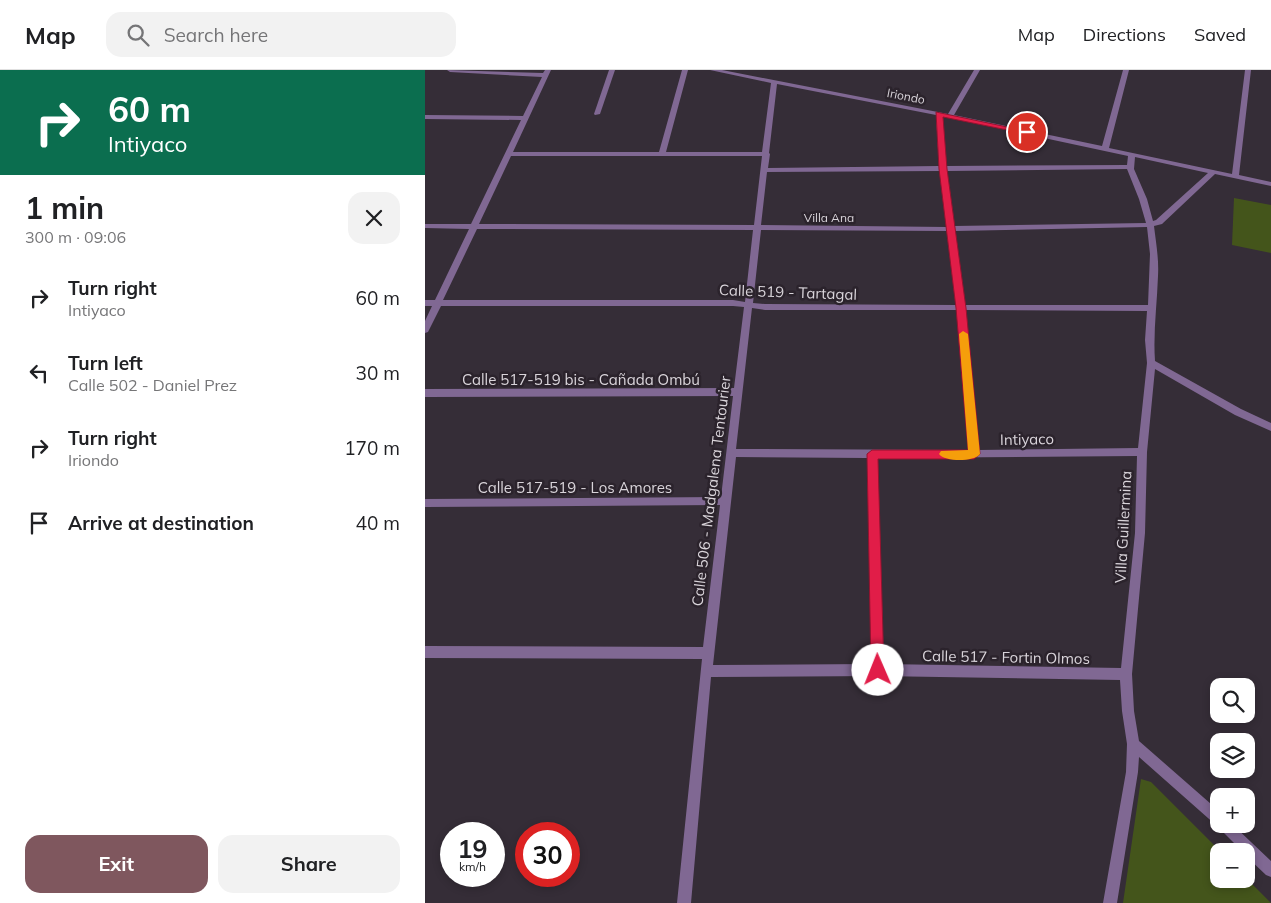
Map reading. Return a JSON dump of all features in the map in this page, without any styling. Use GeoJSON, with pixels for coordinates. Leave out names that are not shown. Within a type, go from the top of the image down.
{"type":"FeatureCollection","features":[{"type":"Feature","properties":{"kind":"street"},"geometry":{"type":"LineString","coordinates":[[425,330],[547,72],[450,70]]}},
{"type":"Feature","properties":{"kind":"street"},"geometry":{"type":"LineString","coordinates":[[597,114],[613,70]]}},
{"type":"Feature","properties":{"kind":"street"},"geometry":{"type":"LineString","coordinates":[[662,154],[685,70]]}},
{"type":"Feature","properties":{"kind":"street","name":"Iriondo"},"geometry":{"type":"LineString","coordinates":[[713,70],[950,116],[1271,184]]}},
{"type":"Feature","properties":{"kind":"street"},"geometry":{"type":"LineString","coordinates":[[950,116],[977,70]]}},
{"type":"Feature","properties":{"kind":"street"},"geometry":{"type":"LineString","coordinates":[[1105,148],[1126,70]]}},
{"type":"Feature","properties":{"kind":"street"},"geometry":{"type":"LineString","coordinates":[[1235,177],[1248,70]]}},
{"type":"Feature","properties":{"kind":"street","name":"Calle 506 - Madgalena Tentourier"},"geometry":{"type":"LineString","coordinates":[[684,903],[706,671],[774,82]]}},
{"type":"Feature","properties":{"kind":"street"},"geometry":{"type":"LineString","coordinates":[[939,114],[943,169],[961,308],[974,454]]}},
{"type":"Feature","properties":{"kind":"street"},"geometry":{"type":"LineString","coordinates":[[425,118],[524,118]]}},
{"type":"Feature","properties":{"kind":"street"},"geometry":{"type":"LineString","coordinates":[[509,154],[767,154]]}},
{"type":"Feature","properties":{"kind":"street"},"geometry":{"type":"LineString","coordinates":[[765,170],[1130,167],[1132,154]]}},
{"type":"Feature","properties":{"kind":"street","name":"Villa Guillermina"},"geometry":{"type":"LineString","coordinates":[[1110,903],[1132,772],[1133,744],[1128,711],[1126,674],[1140,533],[1142,452],[1151,362],[1149,340],[1154,254],[1143,199],[1130,167]]}},
{"type":"Feature","properties":{"kind":"street"},"geometry":{"type":"LineString","coordinates":[[1149,226],[1159,222],[1213,172]]}},
{"type":"Feature","properties":{"kind":"street","name":"Villa Ana"},"geometry":{"type":"LineString","coordinates":[[425,226],[951,229],[1149,226]]}},
{"type":"Feature","properties":{"kind":"street","name":"Calle 519 - Tartagal"},"geometry":{"type":"LineString","coordinates":[[425,304],[733,303],[748,306],[1151,308]]}},
{"type":"Feature","properties":{"kind":"street"},"geometry":{"type":"LineString","coordinates":[[1151,362],[1238,412],[1271,427]]}},
{"type":"Feature","properties":{"kind":"street","name":"Calle 517-519 bis - Cañada Ombú"},"geometry":{"type":"LineString","coordinates":[[425,393],[738,392]]}},
{"type":"Feature","properties":{"kind":"street","name":"Intiyaco"},"geometry":{"type":"LineString","coordinates":[[732,454],[1142,452]]}},
{"type":"Feature","properties":{"kind":"street"},"geometry":{"type":"LineString","coordinates":[[872,454],[878,670]]}},
{"type":"Feature","properties":{"kind":"street","name":"Calle 517-519 - Los Amores"},"geometry":{"type":"LineString","coordinates":[[425,503],[726,501]]}},
{"type":"Feature","properties":{"kind":"street"},"geometry":{"type":"LineString","coordinates":[[425,652],[708,653]]}},
{"type":"Feature","properties":{"kind":"street","name":"Calle 517 - Fortin Olmos"},"geometry":{"type":"LineString","coordinates":[[706,671],[878,670],[1126,674]]}},
{"type":"Feature","properties":{"kind":"street"},"geometry":{"type":"LineString","coordinates":[[1133,744],[1210,812]]}},
{"type":"Feature","properties":{"kind":"street"},"geometry":{"type":"LineString","coordinates":[[1232,833],[1271,870]]}},
{"type":"Feature","properties":{"kind":"green space"},"geometry":{"type":"Polygon","coordinates":[[[1234,198],[1271,205],[1271,253],[1232,245],[1234,198]]]}},
{"type":"Feature","properties":{"kind":"green space"},"geometry":{"type":"Polygon","coordinates":[[[1141,779],[1151,782],[1212,843],[1210,843],[1210,888],[1255,887],[1271,903],[1123,903],[1141,779]]]}},
{"type":"Feature","properties":{"kind":"slow traffic"},"geometry":{"type":"LineString","coordinates":[[945,454],[974,454],[963,334]]}},
{"type":"Feature","properties":{"kind":"route"},"geometry":{"type":"LineString","coordinates":[[878,670],[872,454],[974,454],[961,308],[943,169],[939,114],[1027,132]]}}]}
